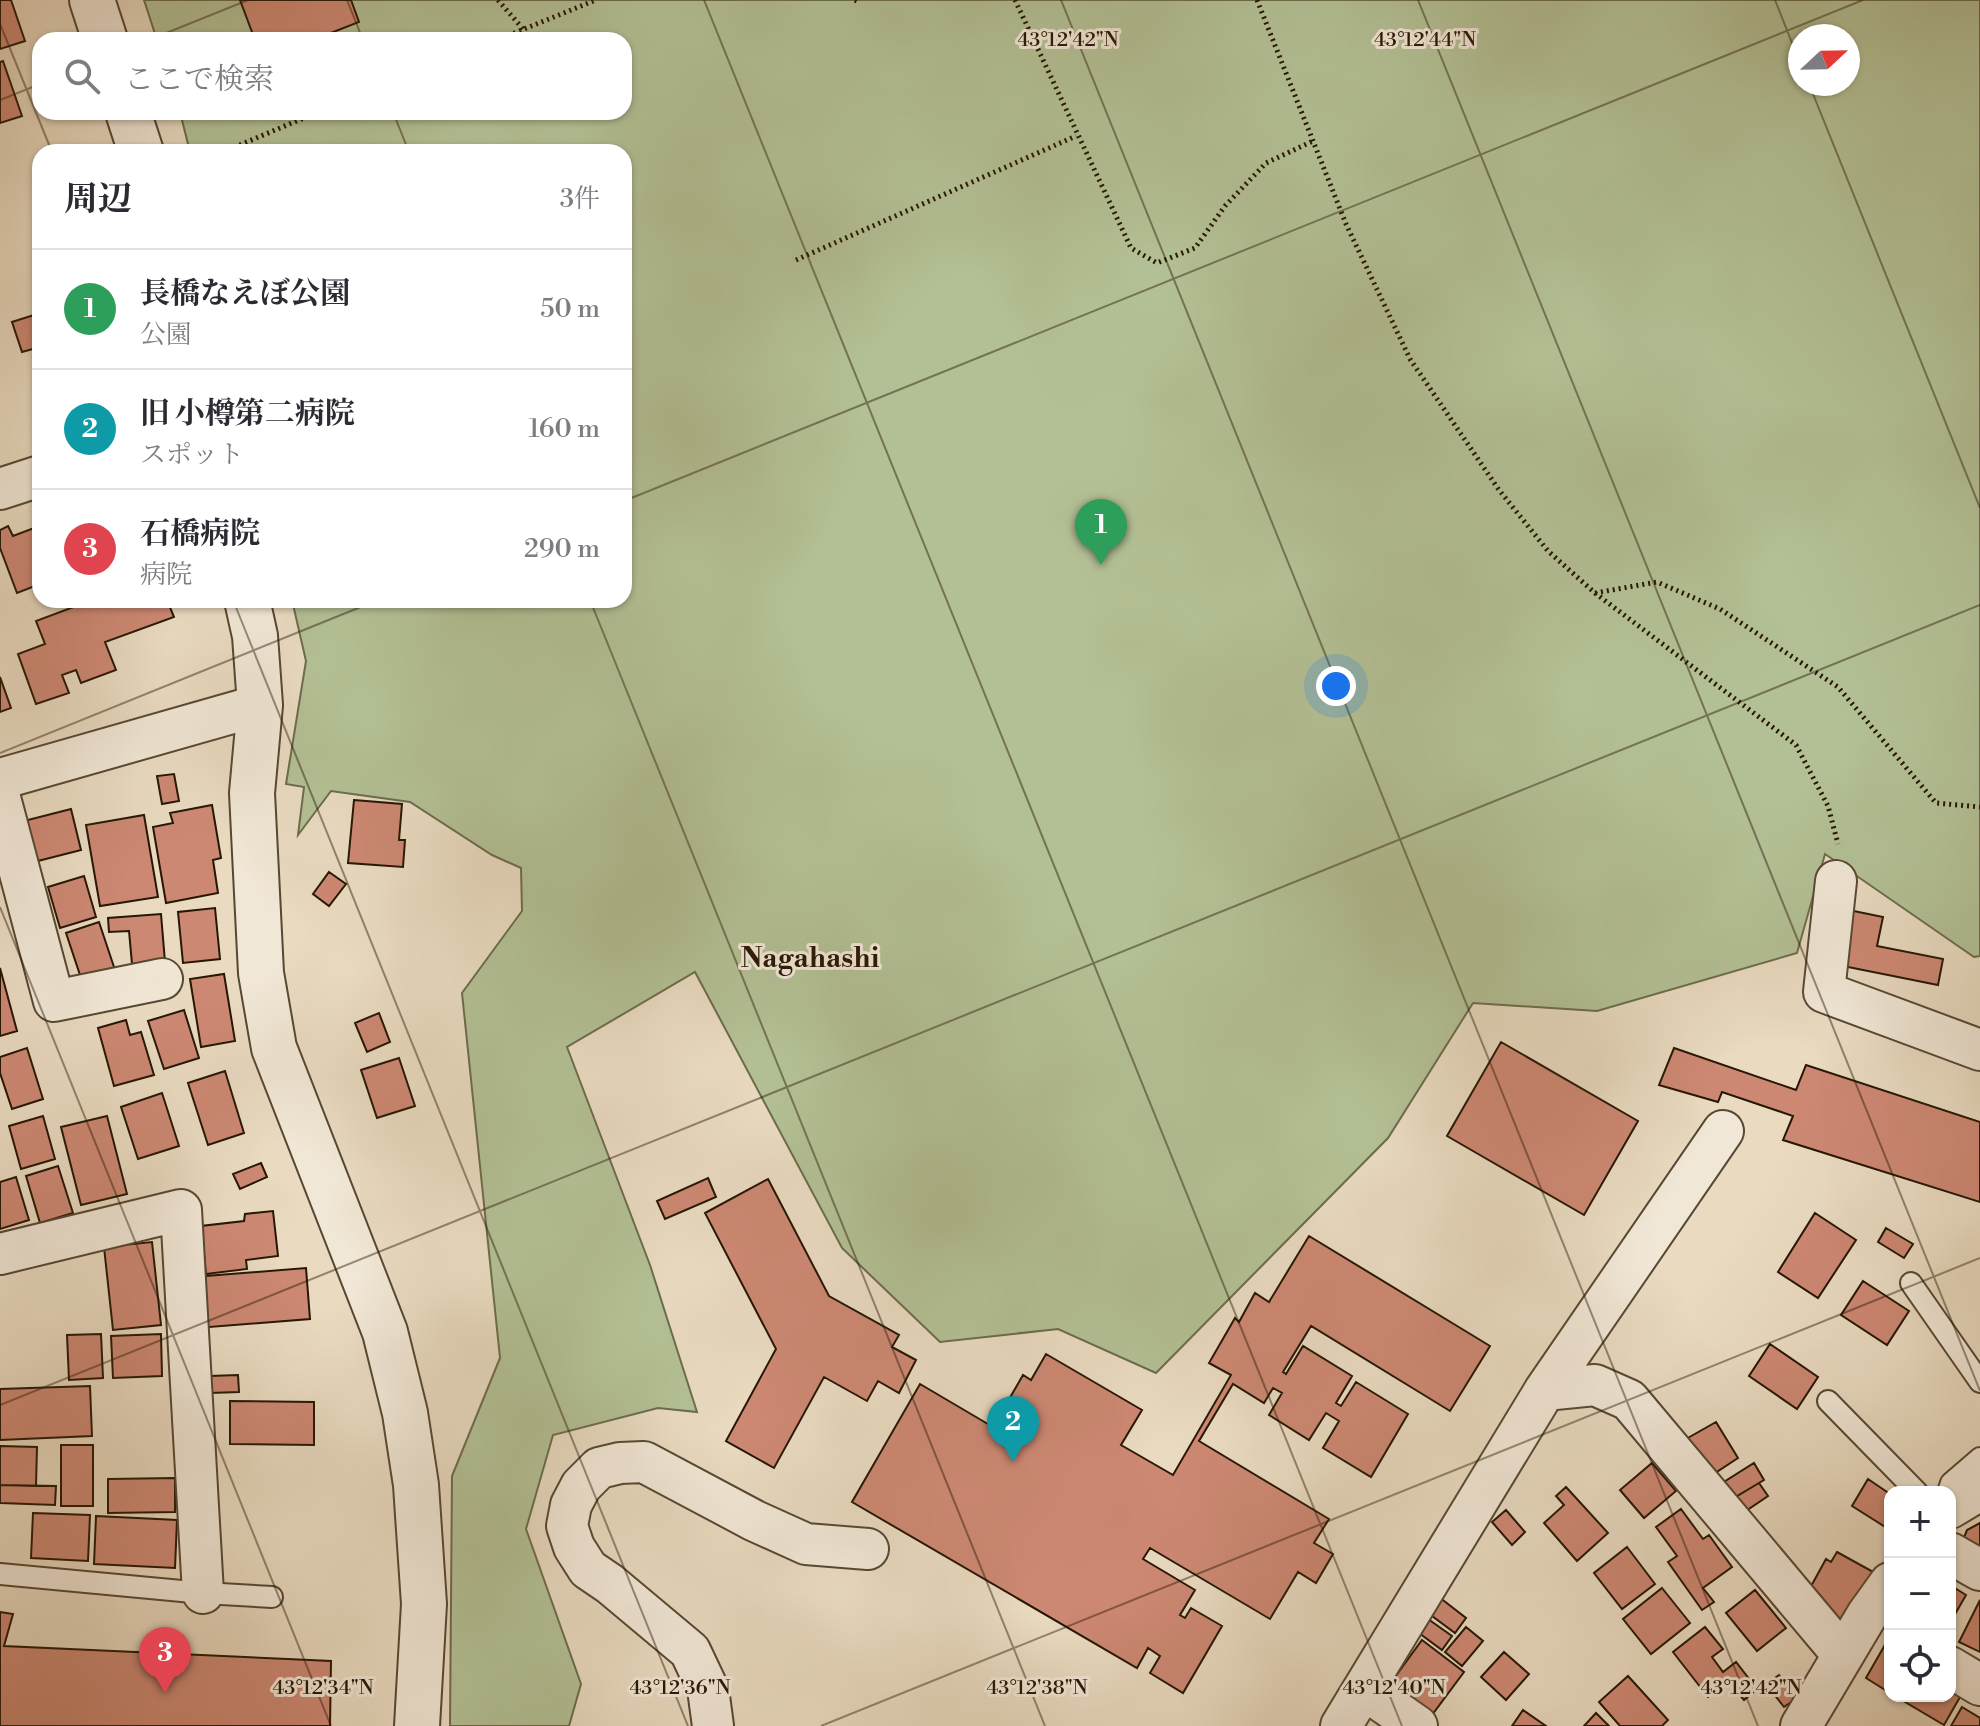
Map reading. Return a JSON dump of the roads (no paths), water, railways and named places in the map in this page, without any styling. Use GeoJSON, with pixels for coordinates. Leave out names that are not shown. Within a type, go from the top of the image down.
{"type":"FeatureCollection","features":[{"type":"Feature","properties":{"kind":"street"},"geometry":{"type":"LineString","coordinates":[[92,0],[102,32]]}},
{"type":"Feature","properties":{"kind":"street"},"geometry":{"type":"LineString","coordinates":[[131,120],[138,144]]}},
{"type":"Feature","properties":{"kind":"street"},"geometry":{"type":"LineString","coordinates":[[0,489],[32,479]]}},
{"type":"Feature","properties":{"kind":"street"},"geometry":{"type":"LineString","coordinates":[[249,608],[255,636],[260,705],[252,793],[261,973],[274,1048],[385,1332],[405,1413],[416,1485],[424,1604],[417,1726]]}},
{"type":"Feature","properties":{"kind":"street"},"geometry":{"type":"LineString","coordinates":[[0,779],[260,705]]}},
{"type":"Feature","properties":{"kind":"street"},"geometry":{"type":"LineString","coordinates":[[0,798],[54,1001],[162,979]]}},
{"type":"Feature","properties":{"kind":"street"},"geometry":{"type":"LineString","coordinates":[[1836,881],[1824,992],[1980,1050]]}},
{"type":"Feature","properties":{"kind":"street"},"geometry":{"type":"LineString","coordinates":[[1341,1726],[1545,1390],[1723,1131]]}},
{"type":"Feature","properties":{"kind":"street"},"geometry":{"type":"LineString","coordinates":[[0,1254],[181,1210],[203,1593]]}},
{"type":"Feature","properties":{"kind":"street"},"geometry":{"type":"LineString","coordinates":[[1545,1390],[1595,1385],[1629,1400],[1843,1655]]}},
{"type":"Feature","properties":{"kind":"street"},"geometry":{"type":"LineString","coordinates":[[713,1726],[708,1689],[690,1651],[588,1569],[574,1547],[567,1526],[571,1505],[581,1486],[599,1468],[644,1462],[755,1521],[806,1544],[868,1549]]}},
{"type":"Feature","properties":{"kind":"street"},"geometry":{"type":"LineString","coordinates":[[1956,1504],[1980,1490]]}},
{"type":"Feature","properties":{"kind":"street"},"geometry":{"type":"LineString","coordinates":[[1956,1556],[1980,1570]]}},
{"type":"Feature","properties":{"kind":"street"},"geometry":{"type":"LineString","coordinates":[[1801,1726],[1843,1655],[1882,1609]]}},
{"type":"Feature","properties":{"kind":"street"},"geometry":{"type":"LineString","coordinates":[[1956,1671],[1980,1685]]}},
{"type":"Feature","properties":{"kind":"street"},"geometry":{"type":"LineString","coordinates":[[1364,1689],[1417,1726]]}},
{"type":"Feature","properties":{"kind":"lane"},"geometry":{"type":"LineString","coordinates":[[1911,1283],[1980,1382]]}},
{"type":"Feature","properties":{"kind":"lane"},"geometry":{"type":"LineString","coordinates":[[1828,1401],[1911,1486]]}},
{"type":"Feature","properties":{"kind":"lane"},"geometry":{"type":"LineString","coordinates":[[1950,1486],[1980,1458]]}},
{"type":"Feature","properties":{"kind":"lane"},"geometry":{"type":"LineString","coordinates":[[0,1574],[272,1597]]}},
{"type":"Feature","properties":{"kind":"place","name":"長橋なえぼ公園"},"geometry":{"type":"Point","coordinates":[1101,565]}},
{"type":"Feature","properties":{"kind":"place","name":"旧 小樽第二病院"},"geometry":{"type":"Point","coordinates":[1013,1462]}},
{"type":"Feature","properties":{"kind":"place","name":"石橋病院"},"geometry":{"type":"Point","coordinates":[165,1693]}},
{"type":"Feature","properties":{"kind":"district","name":"Nagahashi"},"geometry":{"type":"Point","coordinates":[810,958]}}]}
